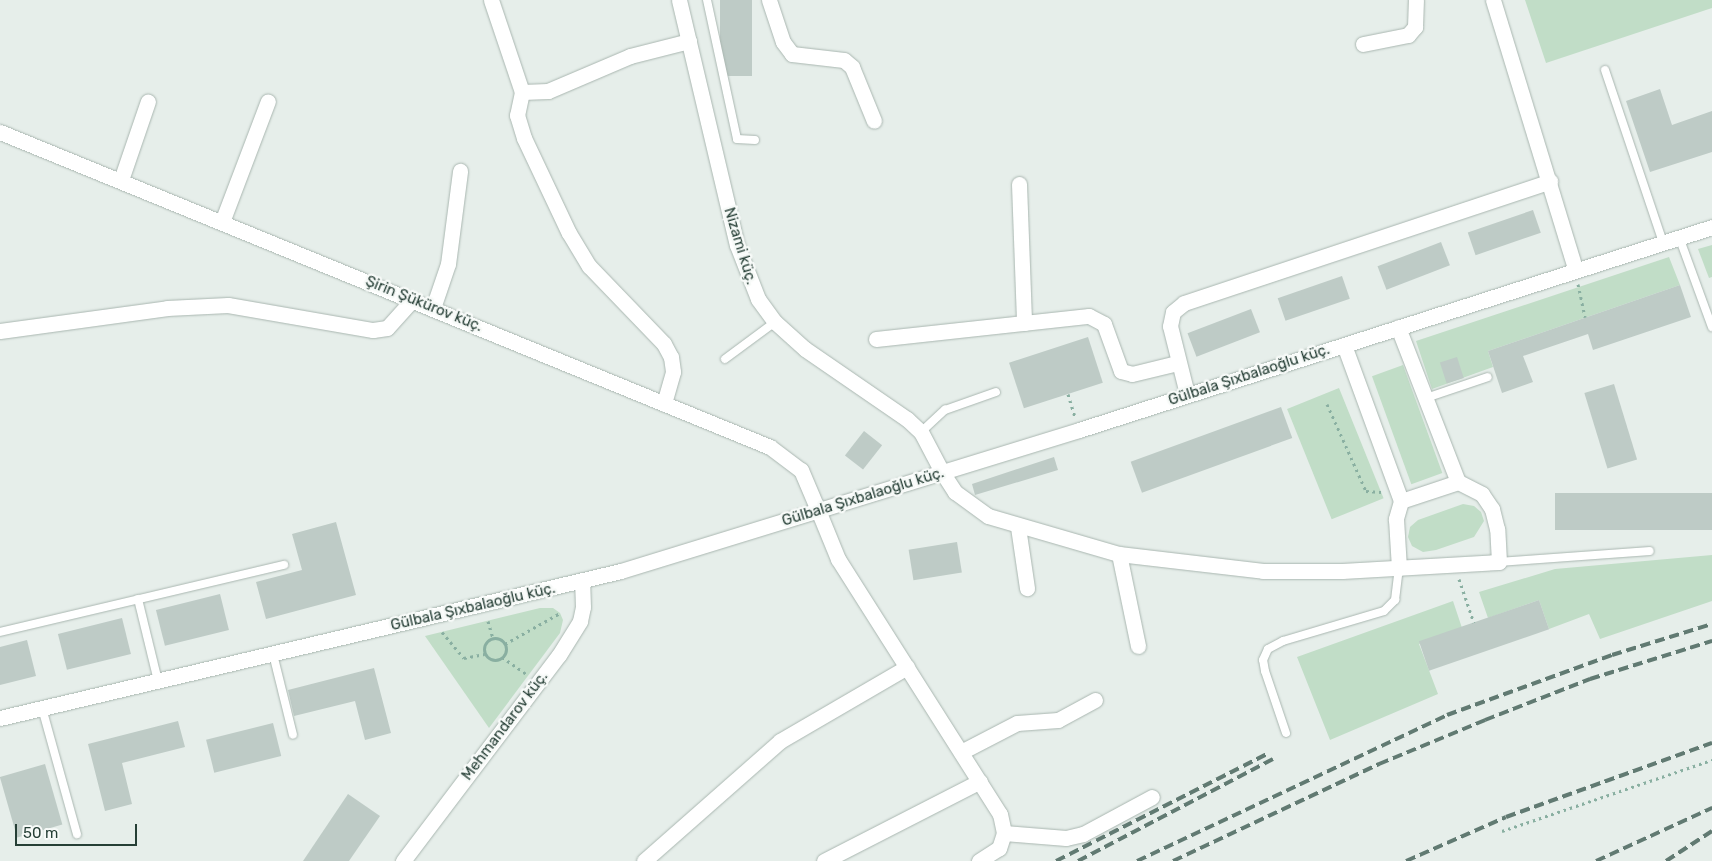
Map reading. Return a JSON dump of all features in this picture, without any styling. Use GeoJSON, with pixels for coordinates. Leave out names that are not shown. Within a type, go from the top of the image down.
{"type":"FeatureCollection","features":[{"type":"Feature","properties":{"kind":"street"},"geometry":{"type":"LineString","coordinates":[[491,0],[522,92],[517,115],[524,138],[569,233],[589,266],[664,344],[671,357],[673,372],[664,404]]}},
{"type":"Feature","properties":{"kind":"street","name":"Nizami küç."},"geometry":{"type":"LineString","coordinates":[[680,0],[737,245],[754,290],[775,322],[805,349],[908,419],[921,432],[955,492],[969,505],[988,516],[1018,527],[1119,554],[1263,570],[1399,568],[1499,562]]}},
{"type":"Feature","properties":{"kind":"street"},"geometry":{"type":"LineString","coordinates":[[769,0],[783,42],[792,54],[844,60],[852,67],[874,121]]}},
{"type":"Feature","properties":{"kind":"street"},"geometry":{"type":"LineString","coordinates":[[1363,44],[1408,35],[1416,27],[1416,0]]}},
{"type":"Feature","properties":{"kind":"street"},"geometry":{"type":"LineString","coordinates":[[1493,0],[1550,181],[1575,269]]}},
{"type":"Feature","properties":{"kind":"street"},"geometry":{"type":"LineString","coordinates":[[522,92],[548,91],[630,56],[689,41]]}},
{"type":"Feature","properties":{"kind":"street"},"geometry":{"type":"LineString","coordinates":[[121,180],[148,101]]}},
{"type":"Feature","properties":{"kind":"street"},"geometry":{"type":"LineString","coordinates":[[222,222],[268,102]]}},
{"type":"Feature","properties":{"kind":"street","name":"Şirin Şükürov küç."},"geometry":{"type":"LineString","coordinates":[[0,132],[770,447],[788,458],[801,470],[838,559],[1000,814],[1004,833]]}},
{"type":"Feature","properties":{"kind":"street"},"geometry":{"type":"LineString","coordinates":[[434,308],[448,264],[460,171]]}},
{"type":"Feature","properties":{"kind":"street"},"geometry":{"type":"LineString","coordinates":[[1187,394],[1177,363],[1170,326],[1173,312],[1184,303],[1550,181]]}},
{"type":"Feature","properties":{"kind":"street"},"geometry":{"type":"LineString","coordinates":[[1019,184],[1024,323]]}},
{"type":"Feature","properties":{"kind":"street","name":"Gülbala Şıxbalaoğlu küç."},"geometry":{"type":"LineString","coordinates":[[0,718],[582,581],[1080,430],[1575,269],[1712,227]]}},
{"type":"Feature","properties":{"kind":"street"},"geometry":{"type":"LineString","coordinates":[[0,331],[167,308],[228,304],[373,330],[387,328],[412,300]]}},
{"type":"Feature","properties":{"kind":"street"},"geometry":{"type":"LineString","coordinates":[[876,339],[1088,316],[1104,324],[1121,371],[1132,374],[1177,363]]}},
{"type":"Feature","properties":{"kind":"street"},"geometry":{"type":"LineString","coordinates":[[1398,327],[1458,482]]}},
{"type":"Feature","properties":{"kind":"street"},"geometry":{"type":"LineString","coordinates":[[1344,344],[1399,494],[1396,519],[1399,568]]}},
{"type":"Feature","properties":{"kind":"street"},"geometry":{"type":"LineString","coordinates":[[1399,494],[1458,482],[1482,494],[1492,509],[1497,529],[1499,562]]}},
{"type":"Feature","properties":{"kind":"street"},"geometry":{"type":"LineString","coordinates":[[1018,527],[1027,588]]}},
{"type":"Feature","properties":{"kind":"street"},"geometry":{"type":"LineString","coordinates":[[1119,554],[1138,646]]}},
{"type":"Feature","properties":{"kind":"street","name":"Mehmandarov küç."},"geometry":{"type":"LineString","coordinates":[[403,861],[559,655],[580,620],[583,607],[582,581]]}},
{"type":"Feature","properties":{"kind":"street"},"geometry":{"type":"LineString","coordinates":[[644,861],[780,741],[907,667]]}},
{"type":"Feature","properties":{"kind":"street"},"geometry":{"type":"LineString","coordinates":[[961,752],[1017,723],[1058,720],[1095,700]]}},
{"type":"Feature","properties":{"kind":"street"},"geometry":{"type":"LineString","coordinates":[[824,861],[980,781]]}},
{"type":"Feature","properties":{"kind":"street"},"geometry":{"type":"LineString","coordinates":[[978,861],[999,848],[1004,833],[1066,838],[1083,834],[1152,797]]}},
{"type":"Feature","properties":{"kind":"lane"},"geometry":{"type":"LineString","coordinates":[[707,0],[737,139],[755,140]]}},
{"type":"Feature","properties":{"kind":"lane"},"geometry":{"type":"LineString","coordinates":[[1605,70],[1663,242]]}},
{"type":"Feature","properties":{"kind":"lane"},"geometry":{"type":"LineString","coordinates":[[1679,237],[1712,328]]}},
{"type":"Feature","properties":{"kind":"lane"},"geometry":{"type":"LineString","coordinates":[[725,359],[775,322]]}},
{"type":"Feature","properties":{"kind":"lane"},"geometry":{"type":"LineString","coordinates":[[1426,398],[1488,377]]}},
{"type":"Feature","properties":{"kind":"lane"},"geometry":{"type":"LineString","coordinates":[[921,432],[945,410],[996,392]]}},
{"type":"Feature","properties":{"kind":"lane"},"geometry":{"type":"LineString","coordinates":[[1499,562],[1650,551]]}},
{"type":"Feature","properties":{"kind":"lane"},"geometry":{"type":"LineString","coordinates":[[0,632],[284,565]]}},
{"type":"Feature","properties":{"kind":"lane"},"geometry":{"type":"LineString","coordinates":[[1286,733],[1265,671],[1263,660],[1268,649],[1283,641],[1384,611],[1395,600],[1399,568]]}},
{"type":"Feature","properties":{"kind":"lane"},"geometry":{"type":"LineString","coordinates":[[138,599],[158,681]]}},
{"type":"Feature","properties":{"kind":"lane"},"geometry":{"type":"LineString","coordinates":[[273,654],[293,735]]}},
{"type":"Feature","properties":{"kind":"lane"},"geometry":{"type":"LineString","coordinates":[[42,708],[77,834]]}},
{"type":"Feature","properties":{"kind":"path"},"geometry":{"type":"LineString","coordinates":[[1575,269],[1585,317]]}},
{"type":"Feature","properties":{"kind":"path"},"geometry":{"type":"LineString","coordinates":[[1068,394],[1080,430]]}},
{"type":"Feature","properties":{"kind":"path"},"geometry":{"type":"LineString","coordinates":[[1327,404],[1366,491],[1375,494],[1399,494]]}},
{"type":"Feature","properties":{"kind":"path"},"geometry":{"type":"LineString","coordinates":[[1454,565],[1474,623]]}},
{"type":"Feature","properties":{"kind":"path"},"geometry":{"type":"LineString","coordinates":[[502,657],[505,644],[560,613]]}},
{"type":"Feature","properties":{"kind":"path"},"geometry":{"type":"LineString","coordinates":[[488,621],[493,638],[505,644]]}},
{"type":"Feature","properties":{"kind":"path"},"geometry":{"type":"LineString","coordinates":[[442,632],[464,658],[485,654],[496,660],[502,657]]}},
{"type":"Feature","properties":{"kind":"path"},"geometry":{"type":"LineString","coordinates":[[485,654],[487,642],[493,638]]}},
{"type":"Feature","properties":{"kind":"path"},"geometry":{"type":"LineString","coordinates":[[502,657],[528,675]]}},
{"type":"Feature","properties":{"kind":"path"},"geometry":{"type":"LineString","coordinates":[[1502,831],[1712,760]]}},
{"type":"Feature","properties":{"kind":"green space"},"geometry":{"type":"Polygon","coordinates":[[[1525,0],[1712,0],[1712,8],[1546,63],[1525,0]]]}},
{"type":"Feature","properties":{"kind":"green space"},"geometry":{"type":"Polygon","coordinates":[[[1712,245],[1712,277],[1709,278],[1698,249],[1712,245]]]}},
{"type":"Feature","properties":{"kind":"green space"},"geometry":{"type":"Polygon","coordinates":[[[1669,257],[1680,285],[1488,351],[1493,367],[1432,389],[1416,341],[1669,257]]]}},
{"type":"Feature","properties":{"kind":"green space"},"geometry":{"type":"Polygon","coordinates":[[[1403,365],[1442,473],[1411,484],[1372,376],[1403,365]]]}},
{"type":"Feature","properties":{"kind":"green space"},"geometry":{"type":"Polygon","coordinates":[[[1339,388],[1384,498],[1332,519],[1287,409],[1339,388]]]}},
{"type":"Feature","properties":{"kind":"green space"},"geometry":{"type":"Polygon","coordinates":[[[1463,504],[1474,506],[1481,512],[1484,521],[1474,537],[1436,550],[1423,552],[1412,546],[1408,537],[1410,527],[1418,520],[1463,504]]]}},
{"type":"Feature","properties":{"kind":"green space"},"geometry":{"type":"Polygon","coordinates":[[[1712,555],[1712,601],[1600,639],[1589,614],[1549,629],[1539,600],[1488,618],[1479,592],[1555,569],[1712,555]]]}},
{"type":"Feature","properties":{"kind":"green space"},"geometry":{"type":"Polygon","coordinates":[[[1453,601],[1462,628],[1419,644],[1438,694],[1330,740],[1297,657],[1453,601]]]}},
{"type":"Feature","properties":{"kind":"green space"},"geometry":{"type":"Polygon","coordinates":[[[540,608],[553,608],[560,613],[563,620],[560,633],[489,728],[425,636],[540,608]]]}},
{"type":"Feature","properties":{"kind":"building"},"geometry":{"type":"Polygon","coordinates":[[[720,0],[752,0],[752,76],[720,76],[720,0]]]}},
{"type":"Feature","properties":{"kind":"building"},"geometry":{"type":"Polygon","coordinates":[[[1660,89],[1672,125],[1712,111],[1712,152],[1650,172],[1626,101],[1660,89]]]}},
{"type":"Feature","properties":{"kind":"building"},"geometry":{"type":"Polygon","coordinates":[[[1533,210],[1541,233],[1476,255],[1468,232],[1533,210]]]}},
{"type":"Feature","properties":{"kind":"building"},"geometry":{"type":"Polygon","coordinates":[[[1441,242],[1450,265],[1386,290],[1378,266],[1441,242]]]}},
{"type":"Feature","properties":{"kind":"building"},"geometry":{"type":"Polygon","coordinates":[[[1342,276],[1350,299],[1286,321],[1278,298],[1342,276]]]}},
{"type":"Feature","properties":{"kind":"building"},"geometry":{"type":"Polygon","coordinates":[[[1680,285],[1691,317],[1593,350],[1588,334],[1523,356],[1533,382],[1502,393],[1488,351],[1680,285]]]}},
{"type":"Feature","properties":{"kind":"building"},"geometry":{"type":"Polygon","coordinates":[[[1251,309],[1260,332],[1196,357],[1188,333],[1251,309]]]}},
{"type":"Feature","properties":{"kind":"building"},"geometry":{"type":"Polygon","coordinates":[[[1088,337],[1103,383],[1024,408],[1009,363],[1088,337]]]}},
{"type":"Feature","properties":{"kind":"building"},"geometry":{"type":"Polygon","coordinates":[[[1457,357],[1464,378],[1447,383],[1440,363],[1457,357]]]}},
{"type":"Feature","properties":{"kind":"building"},"geometry":{"type":"Polygon","coordinates":[[[1614,384],[1637,460],[1607,469],[1584,393],[1614,384]]]}},
{"type":"Feature","properties":{"kind":"building"},"geometry":{"type":"Polygon","coordinates":[[[1281,407],[1292,438],[1142,493],[1131,462],[1281,407]]]}},
{"type":"Feature","properties":{"kind":"building"},"geometry":{"type":"Polygon","coordinates":[[[864,431],[882,445],[863,470],[845,455],[864,431]]]}},
{"type":"Feature","properties":{"kind":"building"},"geometry":{"type":"Polygon","coordinates":[[[1054,457],[1058,470],[975,495],[972,484],[1054,457]]]}},
{"type":"Feature","properties":{"kind":"building"},"geometry":{"type":"Polygon","coordinates":[[[1555,493],[1712,493],[1712,530],[1555,530],[1555,493]]]}},
{"type":"Feature","properties":{"kind":"building"},"geometry":{"type":"Polygon","coordinates":[[[336,522],[356,595],[266,619],[256,582],[302,570],[292,534],[336,522]]]}},
{"type":"Feature","properties":{"kind":"building"},"geometry":{"type":"Polygon","coordinates":[[[957,542],[962,573],[913,580],[909,550],[957,542]]]}},
{"type":"Feature","properties":{"kind":"building"},"geometry":{"type":"Polygon","coordinates":[[[220,594],[229,630],[165,646],[156,610],[220,594]]]}},
{"type":"Feature","properties":{"kind":"building"},"geometry":{"type":"Polygon","coordinates":[[[1539,600],[1549,629],[1429,671],[1419,641],[1539,600]]]}},
{"type":"Feature","properties":{"kind":"building"},"geometry":{"type":"Polygon","coordinates":[[[122,618],[131,654],[67,670],[58,634],[122,618]]]}},
{"type":"Feature","properties":{"kind":"building"},"geometry":{"type":"Polygon","coordinates":[[[27,640],[36,676],[0,685],[0,647],[27,640]]]}},
{"type":"Feature","properties":{"kind":"building"},"geometry":{"type":"Polygon","coordinates":[[[374,668],[391,733],[365,740],[355,701],[294,716],[288,690],[374,668]]]}},
{"type":"Feature","properties":{"kind":"building"},"geometry":{"type":"Polygon","coordinates":[[[178,721],[185,747],[122,763],[132,804],[105,811],[88,744],[178,721]]]}},
{"type":"Feature","properties":{"kind":"building"},"geometry":{"type":"Polygon","coordinates":[[[273,723],[281,756],[214,773],[206,740],[273,723]]]}},
{"type":"Feature","properties":{"kind":"building"},"geometry":{"type":"Polygon","coordinates":[[[45,764],[62,825],[17,838],[0,777],[45,764]]]}},
{"type":"Feature","properties":{"kind":"building"},"geometry":{"type":"Polygon","coordinates":[[[348,794],[380,816],[349,861],[303,861],[348,794]]]}},
{"type":"Feature","properties":{"kind":"railway"},"geometry":{"type":"LineString","coordinates":[[1137,861],[1447,715],[1612,655],[1712,624]]}},
{"type":"Feature","properties":{"kind":"railway"},"geometry":{"type":"LineString","coordinates":[[1173,861],[1379,764],[1485,720],[1590,679],[1712,641]]}},
{"type":"Feature","properties":{"kind":"railway"},"geometry":{"type":"LineString","coordinates":[[1406,861],[1506,817],[1712,743]]}},
{"type":"Feature","properties":{"kind":"railway"},"geometry":{"type":"LineString","coordinates":[[1056,861],[1269,753]]}},
{"type":"Feature","properties":{"kind":"railway"},"geometry":{"type":"LineString","coordinates":[[1078,861],[1273,759]]}},
{"type":"Feature","properties":{"kind":"railway"},"geometry":{"type":"LineString","coordinates":[[1596,861],[1712,808]]}},
{"type":"Feature","properties":{"kind":"railway"},"geometry":{"type":"LineString","coordinates":[[1666,861],[1712,831]]}}]}
